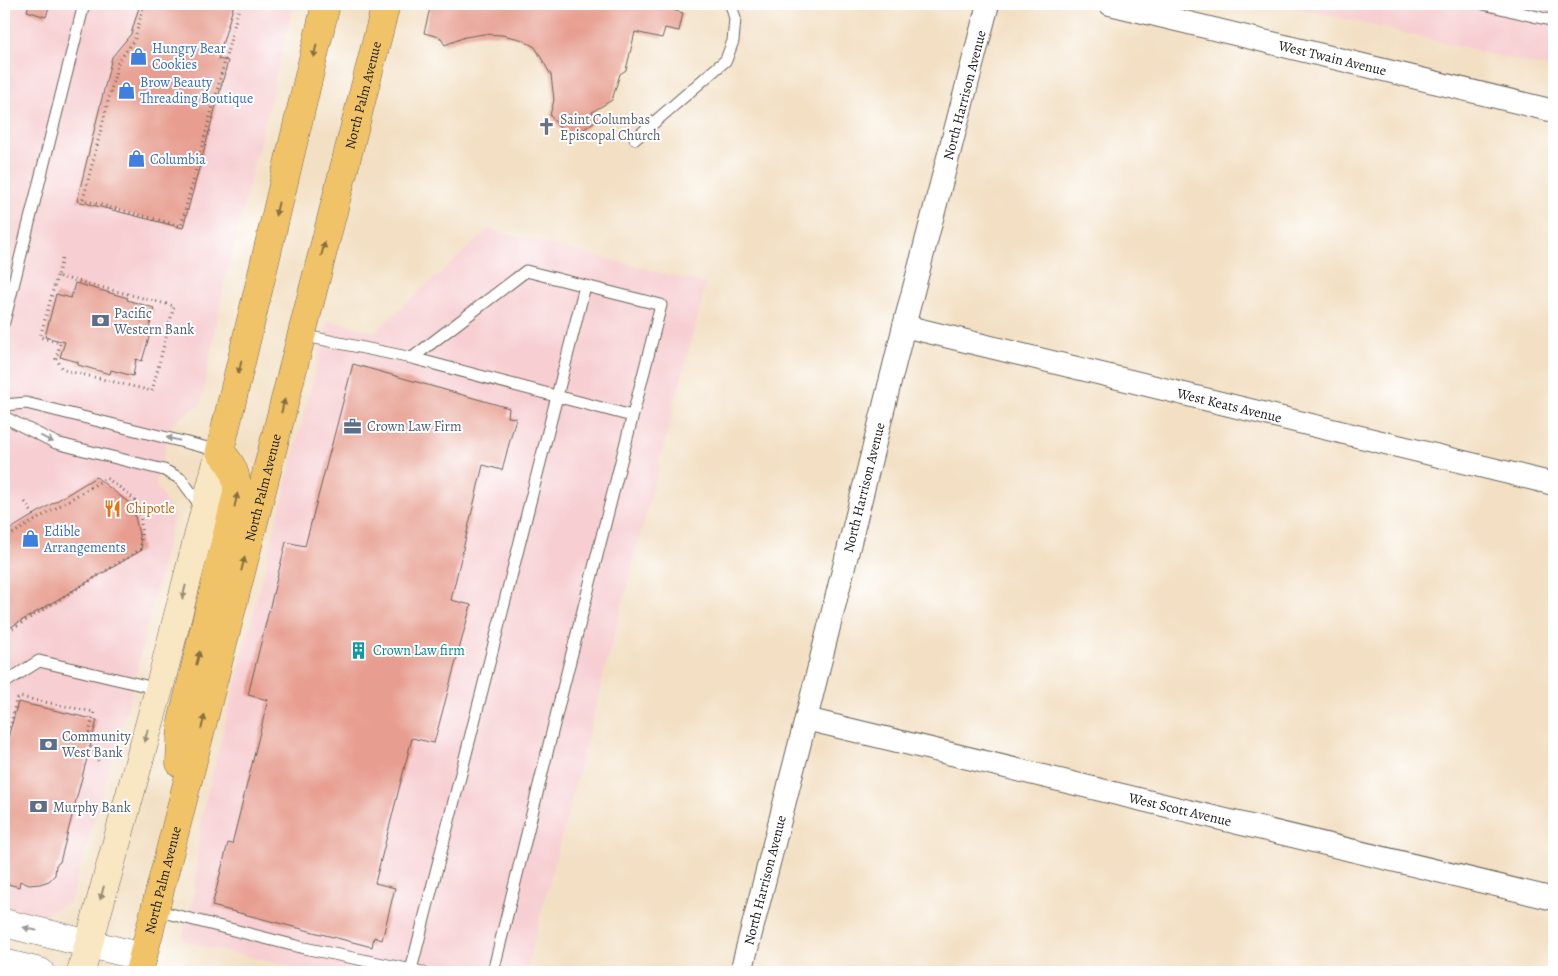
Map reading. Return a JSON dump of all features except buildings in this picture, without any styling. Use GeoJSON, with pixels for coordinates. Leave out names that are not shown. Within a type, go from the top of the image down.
{"type":"FeatureCollection","features":[{"type":"Feature","properties":{"kind":"main road"},"geometry":{"type":"LineString","coordinates":[[81,972],[159,690],[205,511],[326,4]]}},
{"type":"Feature","properties":{"kind":"main road","name":"North Palm Avenue"},"geometry":{"type":"LineString","coordinates":[[141,964],[386,4]]}},
{"type":"Feature","properties":{"kind":"main road"},"geometry":{"type":"LineString","coordinates":[[176,827],[182,722],[238,493],[237,479],[231,463],[220,451]]}},
{"type":"Feature","properties":{"kind":"street","name":"North Harrison Avenue"},"geometry":{"type":"LineString","coordinates":[[741,972],[904,326],[988,4]]}},
{"type":"Feature","properties":{"kind":"street","name":"West Twain Avenue"},"geometry":{"type":"LineString","coordinates":[[1110,4],[1190,13],[1554,111]]}},
{"type":"Feature","properties":{"kind":"street","name":"West Keats Avenue"},"geometry":{"type":"LineString","coordinates":[[904,326],[1554,484]]}},
{"type":"Feature","properties":{"kind":"street","name":"West Scott Avenue"},"geometry":{"type":"LineString","coordinates":[[806,719],[1554,899]]}},
{"type":"Feature","properties":{"kind":"street"},"geometry":{"type":"LineString","coordinates":[[4,923],[88,944],[141,964]]}},
{"type":"Feature","properties":{"kind":"street"},"geometry":{"type":"LineString","coordinates":[[4,963],[40,972]]}},
{"type":"Feature","properties":{"kind":"lane"},"geometry":{"type":"LineString","coordinates":[[4,322],[84,4]]}},
{"type":"Feature","properties":{"kind":"lane"},"geometry":{"type":"LineString","coordinates":[[635,139],[726,60],[733,41],[735,19],[732,4]]}},
{"type":"Feature","properties":{"kind":"lane"},"geometry":{"type":"LineString","coordinates":[[1484,4],[1554,21]]}},
{"type":"Feature","properties":{"kind":"lane"},"geometry":{"type":"LineString","coordinates":[[412,358],[526,271],[661,305],[561,695],[493,972]]}},
{"type":"Feature","properties":{"kind":"lane"},"geometry":{"type":"LineString","coordinates":[[155,910],[304,948],[417,971],[585,286]]}},
{"type":"Feature","properties":{"kind":"lane"},"geometry":{"type":"LineString","coordinates":[[301,335],[412,358],[632,416]]}},
{"type":"Feature","properties":{"kind":"lane"},"geometry":{"type":"LineString","coordinates":[[4,405],[26,404],[220,451]]}},
{"type":"Feature","properties":{"kind":"lane"},"geometry":{"type":"LineString","coordinates":[[4,417],[56,443],[164,470],[181,479],[205,511]]}},
{"type":"Feature","properties":{"kind":"lane"},"geometry":{"type":"LineString","coordinates":[[4,683],[39,661],[159,690]]}},
{"type":"Feature","properties":{"kind":"path"},"geometry":{"type":"LineString","coordinates":[[144,4],[135,38],[118,63],[83,200],[181,226],[240,4]]}},
{"type":"Feature","properties":{"kind":"path"},"geometry":{"type":"LineString","coordinates":[[57,276],[174,306],[152,390],[64,370],[56,359],[60,343],[40,337],[57,276],[63,256]]}},
{"type":"Feature","properties":{"kind":"path"},"geometry":{"type":"LineString","coordinates":[[4,539],[106,478],[124,491],[137,504],[142,525],[141,548],[4,634]]}},
{"type":"Feature","properties":{"kind":"path"},"geometry":{"type":"LineString","coordinates":[[25,502],[36,519]]}},
{"type":"Feature","properties":{"kind":"path"},"geometry":{"type":"LineString","coordinates":[[4,736],[11,725],[16,700],[20,696],[94,712],[88,738],[98,761]]}},
{"type":"Feature","properties":{"kind":"shaded area"},"geometry":{"type":"Polygon","coordinates":[[[4,4],[294,4],[223,289],[201,404],[172,423],[156,484],[174,516],[128,706],[70,902],[44,915],[4,906],[4,4]]]}},
{"type":"Feature","properties":{"kind":"shaded area"},"geometry":{"type":"Polygon","coordinates":[[[1282,4],[1554,4],[1554,69],[1519,61],[1282,4]]]}},
{"type":"Feature","properties":{"kind":"shaded area"},"geometry":{"type":"Polygon","coordinates":[[[489,229],[706,284],[526,972],[312,972],[182,941],[195,892],[201,818],[328,320],[375,332],[489,229]]]}},
{"type":"Feature","properties":{"kind":"place","name":"Hungry Bear Cookies"},"geometry":{"type":"Point","coordinates":[138,56]}},
{"type":"Feature","properties":{"kind":"place","name":"Brow Beauty Threading Boutique"},"geometry":{"type":"Point","coordinates":[126,90]}},
{"type":"Feature","properties":{"kind":"place","name":"Saint Columbas Episcopal Church"},"geometry":{"type":"Point","coordinates":[546,127]}},
{"type":"Feature","properties":{"kind":"place","name":"Columbia"},"geometry":{"type":"Point","coordinates":[136,159]}},
{"type":"Feature","properties":{"kind":"place","name":"Pacific Western Bank"},"geometry":{"type":"Point","coordinates":[100,321]}},
{"type":"Feature","properties":{"kind":"place","name":"Crown Law Firm"},"geometry":{"type":"Point","coordinates":[353,426]}},
{"type":"Feature","properties":{"kind":"place","name":"Chipotle"},"geometry":{"type":"Point","coordinates":[112,508]}},
{"type":"Feature","properties":{"kind":"place","name":"Edible Arrangements"},"geometry":{"type":"Point","coordinates":[30,539]}},
{"type":"Feature","properties":{"kind":"place","name":"Crown Law firm"},"geometry":{"type":"Point","coordinates":[359,650]}},
{"type":"Feature","properties":{"kind":"place","name":"Community West Bank"},"geometry":{"type":"Point","coordinates":[48,744]}},
{"type":"Feature","properties":{"kind":"place","name":"Murphy Bank"},"geometry":{"type":"Point","coordinates":[39,807]}}]}
